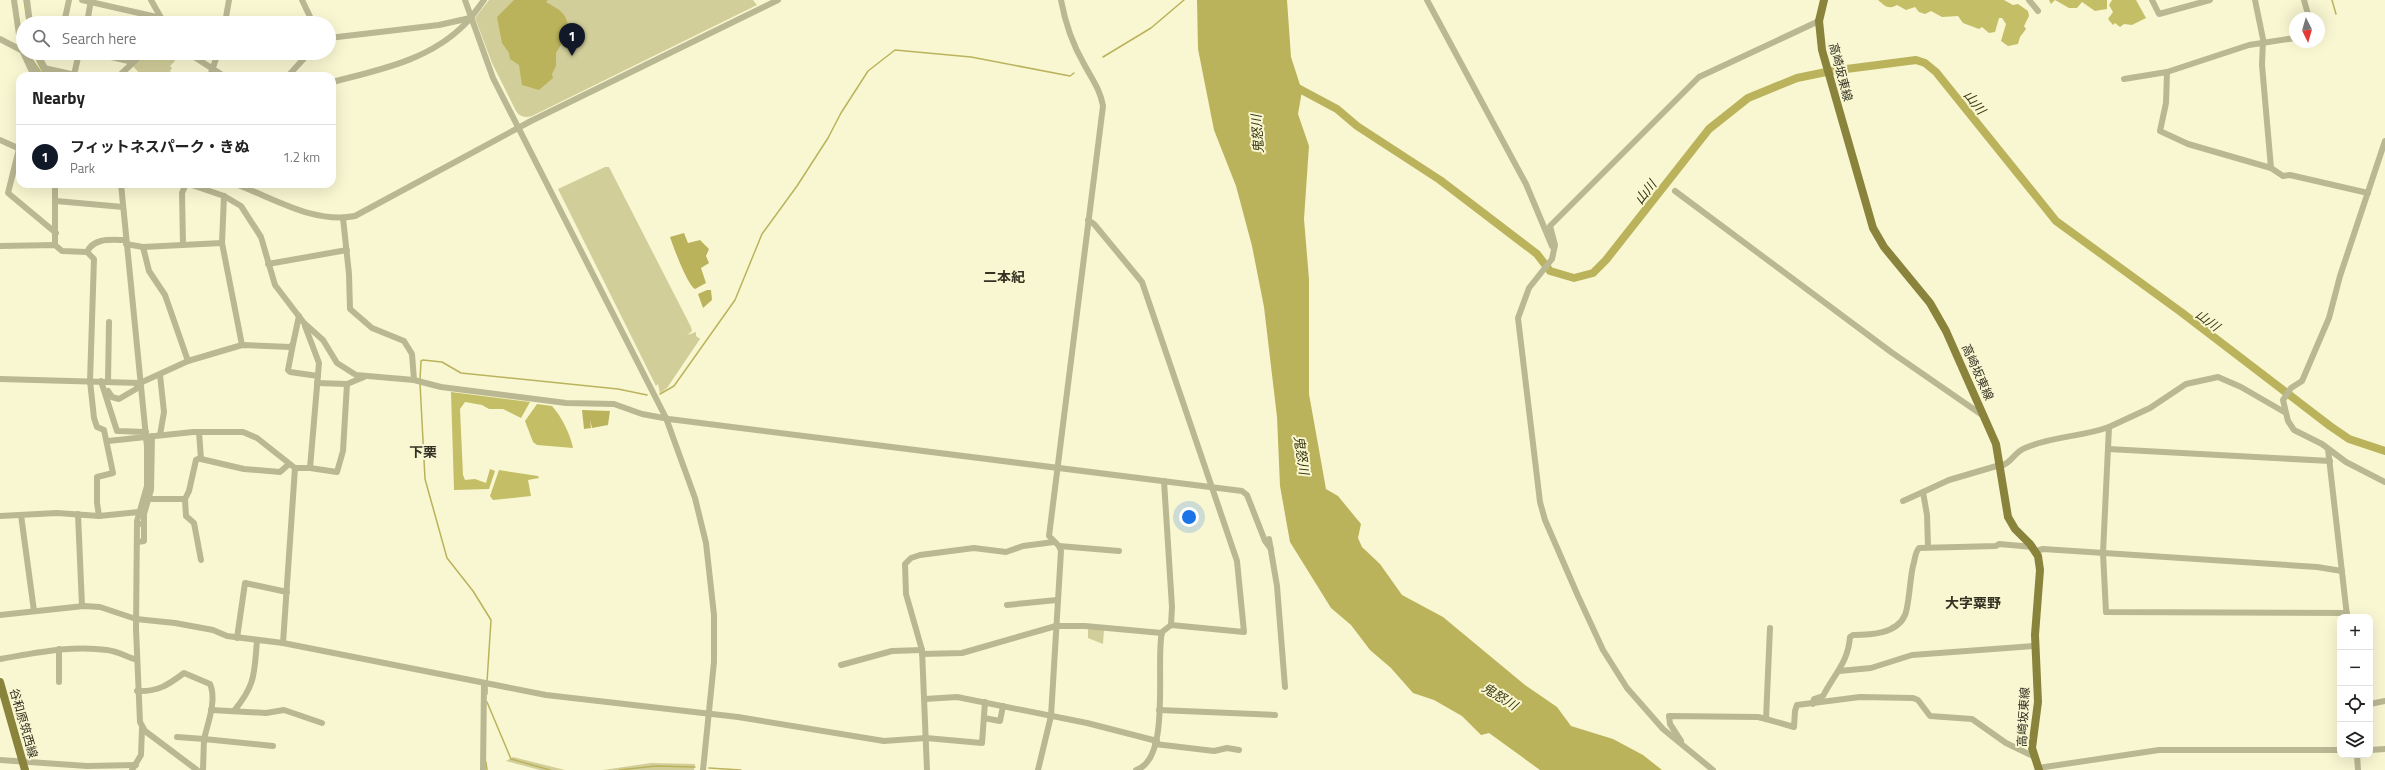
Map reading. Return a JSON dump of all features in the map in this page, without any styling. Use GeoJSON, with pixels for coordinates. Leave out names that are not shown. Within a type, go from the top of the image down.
{"type":"FeatureCollection","features":[{"type":"Feature","properties":{"kind":"main road","name":"高崎坂東線"},"geometry":{"type":"LineString","coordinates":[[1824,0],[1819,21],[1820,43],[1876,234],[1884,247],[1930,303],[1940,318],[1996,444],[2008,517],[2015,528],[2034,549],[2040,570],[2035,646],[2038,699],[2033,756],[2038,769]]}},
{"type":"Feature","properties":{"kind":"main road","name":"谷和原筑西線"},"geometry":{"type":"LineString","coordinates":[[0,682],[24,766]]}},
{"type":"Feature","properties":{"kind":"street"},"geometry":{"type":"LineString","coordinates":[[14,0],[17,16]]}},
{"type":"Feature","properties":{"kind":"street"},"geometry":{"type":"LineString","coordinates":[[16,9],[17,0]]}},
{"type":"Feature","properties":{"kind":"street"},"geometry":{"type":"LineString","coordinates":[[27,0],[29,16]]}},
{"type":"Feature","properties":{"kind":"street"},"geometry":{"type":"LineString","coordinates":[[66,16],[69,0]]}},
{"type":"Feature","properties":{"kind":"street"},"geometry":{"type":"LineString","coordinates":[[82,0],[91,1],[145,16]]}},
{"type":"Feature","properties":{"kind":"street"},"geometry":{"type":"LineString","coordinates":[[151,0],[160,16]]}},
{"type":"Feature","properties":{"kind":"street"},"geometry":{"type":"LineString","coordinates":[[226,16],[229,0]]}},
{"type":"Feature","properties":{"kind":"street"},"geometry":{"type":"LineString","coordinates":[[302,0],[310,16]]}},
{"type":"Feature","properties":{"kind":"street"},"geometry":{"type":"LineString","coordinates":[[465,0],[470,18],[493,78],[666,418],[695,498],[708,556],[714,615],[714,662],[703,770]]}},
{"type":"Feature","properties":{"kind":"street"},"geometry":{"type":"LineString","coordinates":[[336,81],[408,61],[439,44],[462,27],[484,0]]}},
{"type":"Feature","properties":{"kind":"street"},"geometry":{"type":"LineString","coordinates":[[245,188],[311,215],[343,218],[365,212],[518,129],[778,0]]}},
{"type":"Feature","properties":{"kind":"street"},"geometry":{"type":"LineString","coordinates":[[1038,770],[1051,716],[1061,551],[1057,544],[1049,536],[1056,468],[1103,106],[1101,92],[1084,64],[1066,19],[1062,0]]}},
{"type":"Feature","properties":{"kind":"street"},"geometry":{"type":"LineString","coordinates":[[1427,0],[1526,184],[1553,256]]}},
{"type":"Feature","properties":{"kind":"street"},"geometry":{"type":"LineString","coordinates":[[2028,0],[2038,11]]}},
{"type":"Feature","properties":{"kind":"street"},"geometry":{"type":"LineString","coordinates":[[2152,0],[2159,14],[2210,0]]}},
{"type":"Feature","properties":{"kind":"street"},"geometry":{"type":"LineString","coordinates":[[2255,0],[2263,42],[2262,65],[2271,168]]}},
{"type":"Feature","properties":{"kind":"street"},"geometry":{"type":"LineString","coordinates":[[2304,0],[2307,12]]}},
{"type":"Feature","properties":{"kind":"street"},"geometry":{"type":"LineString","coordinates":[[88,16],[91,1]]}},
{"type":"Feature","properties":{"kind":"street"},"geometry":{"type":"LineString","coordinates":[[336,37],[422,27],[470,18]]}},
{"type":"Feature","properties":{"kind":"street"},"geometry":{"type":"LineString","coordinates":[[1713,770],[1663,729],[1627,688],[1603,650],[1545,520],[1540,502],[1518,318],[1529,288],[1553,256],[1555,246],[1550,226],[1699,77],[1819,21]]}},
{"type":"Feature","properties":{"kind":"street"},"geometry":{"type":"LineString","coordinates":[[0,39],[16,47]]}},
{"type":"Feature","properties":{"kind":"street"},"geometry":{"type":"LineString","coordinates":[[2124,79],[2166,72],[2263,42],[2289,39]]}},
{"type":"Feature","properties":{"kind":"street"},"geometry":{"type":"LineString","coordinates":[[27,60],[32,72]]}},
{"type":"Feature","properties":{"kind":"street"},"geometry":{"type":"LineString","coordinates":[[29,60],[38,72]]}},
{"type":"Feature","properties":{"kind":"street"},"geometry":{"type":"LineString","coordinates":[[40,60],[46,72]]}},
{"type":"Feature","properties":{"kind":"street"},"geometry":{"type":"LineString","coordinates":[[77,72],[78,60]]}},
{"type":"Feature","properties":{"kind":"street"},"geometry":{"type":"LineString","coordinates":[[124,60],[133,62]]}},
{"type":"Feature","properties":{"kind":"street"},"geometry":{"type":"LineString","coordinates":[[196,60],[211,72]]}},
{"type":"Feature","properties":{"kind":"street"},"geometry":{"type":"LineString","coordinates":[[212,72],[216,60]]}},
{"type":"Feature","properties":{"kind":"street"},"geometry":{"type":"LineString","coordinates":[[292,72],[303,60]]}},
{"type":"Feature","properties":{"kind":"street"},"geometry":{"type":"LineString","coordinates":[[123,72],[133,62]]}},
{"type":"Feature","properties":{"kind":"street"},"geometry":{"type":"LineString","coordinates":[[44,68],[63,72]]}},
{"type":"Feature","properties":{"kind":"street"},"geometry":{"type":"LineString","coordinates":[[2166,72],[2166,103],[2160,131],[2188,144],[2271,168],[2283,176],[2290,176],[2368,193]]}},
{"type":"Feature","properties":{"kind":"street"},"geometry":{"type":"LineString","coordinates":[[0,140],[16,147]]}},
{"type":"Feature","properties":{"kind":"street"},"geometry":{"type":"LineString","coordinates":[[2385,141],[2329,318],[2302,381],[2291,388],[2283,400],[2286,413],[2294,430],[2328,449],[2346,462],[2385,482]]}},
{"type":"Feature","properties":{"kind":"street"},"geometry":{"type":"LineString","coordinates":[[16,164],[8,193],[56,233]]}},
{"type":"Feature","properties":{"kind":"street"},"geometry":{"type":"LineString","coordinates":[[55,188],[55,246]]}},
{"type":"Feature","properties":{"kind":"street"},"geometry":{"type":"LineString","coordinates":[[0,760],[24,766],[134,767],[141,755],[142,728],[137,691],[136,618],[138,542],[149,487],[150,466],[148,434],[140,383],[121,188]]}},
{"type":"Feature","properties":{"kind":"street"},"geometry":{"type":"LineString","coordinates":[[183,245],[182,193],[184,188]]}},
{"type":"Feature","properties":{"kind":"street"},"geometry":{"type":"LineString","coordinates":[[201,188],[236,201],[261,237],[275,285],[304,323],[323,340],[337,362],[346,370],[364,377],[420,382],[566,403],[614,404],[642,414],[666,418],[1245,492],[1265,541],[1271,549]]}},
{"type":"Feature","properties":{"kind":"street"},"geometry":{"type":"LineString","coordinates":[[1675,192],[1892,352],[1985,417]]}},
{"type":"Feature","properties":{"kind":"street"},"geometry":{"type":"LineString","coordinates":[[224,196],[222,243],[242,345]]}},
{"type":"Feature","properties":{"kind":"street"},"geometry":{"type":"LineString","coordinates":[[56,201],[123,207]]}},
{"type":"Feature","properties":{"kind":"street"},"geometry":{"type":"LineString","coordinates":[[343,218],[347,250],[350,309],[372,328],[404,341],[412,354],[420,382]]}},
{"type":"Feature","properties":{"kind":"street"},"geometry":{"type":"LineString","coordinates":[[841,665],[892,652],[962,654],[1056,626],[1085,626],[1162,633],[1171,626],[1244,632],[1237,561],[1142,282],[1094,224],[1088,220]]}},
{"type":"Feature","properties":{"kind":"street"},"geometry":{"type":"LineString","coordinates":[[87,252],[90,246],[101,240],[126,242],[143,247],[222,243]]}},
{"type":"Feature","properties":{"kind":"street"},"geometry":{"type":"LineString","coordinates":[[0,246],[55,246],[62,251],[87,252],[94,259],[90,381],[94,418],[97,427],[104,430],[108,441],[113,473],[97,477],[97,503],[99,516]]}},
{"type":"Feature","properties":{"kind":"street"},"geometry":{"type":"LineString","coordinates":[[143,247],[149,271],[164,296],[188,361]]}},
{"type":"Feature","properties":{"kind":"street"},"geometry":{"type":"LineString","coordinates":[[268,264],[347,250]]}},
{"type":"Feature","properties":{"kind":"street"},"geometry":{"type":"LineString","coordinates":[[299,316],[288,370],[290,372],[318,380],[347,384],[364,377]]}},
{"type":"Feature","properties":{"kind":"street"},"geometry":{"type":"LineString","coordinates":[[109,322],[104,381],[117,430],[160,435],[200,432],[250,434],[295,468],[310,468],[337,472],[343,451],[347,384]]}},
{"type":"Feature","properties":{"kind":"street"},"geometry":{"type":"LineString","coordinates":[[304,323],[317,354],[318,380],[310,468]]}},
{"type":"Feature","properties":{"kind":"street"},"geometry":{"type":"LineString","coordinates":[[0,379],[140,383],[188,361],[242,345],[290,347],[293,344]]}},
{"type":"Feature","properties":{"kind":"street"},"geometry":{"type":"LineString","coordinates":[[160,375],[164,412],[160,435]]}},
{"type":"Feature","properties":{"kind":"street"},"geometry":{"type":"LineString","coordinates":[[1903,501],[1949,480],[2010,463],[2024,448],[2049,440],[2091,433],[2109,427],[2150,408],[2186,384],[2218,377],[2241,387],[2286,413]]}},
{"type":"Feature","properties":{"kind":"street"},"geometry":{"type":"LineString","coordinates":[[104,381],[109,394],[119,399],[136,389],[140,383]]}},
{"type":"Feature","properties":{"kind":"street"},"geometry":{"type":"LineString","coordinates":[[2109,427],[2103,553],[2106,612],[2337,615]]}},
{"type":"Feature","properties":{"kind":"street"},"geometry":{"type":"LineString","coordinates":[[200,432],[200,458]]}},
{"type":"Feature","properties":{"kind":"street"},"geometry":{"type":"LineString","coordinates":[[108,441],[148,434]]}},
{"type":"Feature","properties":{"kind":"street"},"geometry":{"type":"LineString","coordinates":[[2108,449],[2330,461]]}},
{"type":"Feature","properties":{"kind":"street"},"geometry":{"type":"LineString","coordinates":[[2328,449],[2347,614]]}},
{"type":"Feature","properties":{"kind":"street"},"geometry":{"type":"LineString","coordinates":[[200,458],[259,471],[280,472],[289,464]]}},
{"type":"Feature","properties":{"kind":"street"},"geometry":{"type":"LineString","coordinates":[[200,458],[196,460],[186,499],[186,516],[194,523],[202,560]]}},
{"type":"Feature","properties":{"kind":"street"},"geometry":{"type":"LineString","coordinates":[[284,643],[295,468]]}},
{"type":"Feature","properties":{"kind":"street"},"geometry":{"type":"LineString","coordinates":[[1164,481],[1172,607],[1171,626]]}},
{"type":"Feature","properties":{"kind":"street"},"geometry":{"type":"LineString","coordinates":[[1923,492],[1927,515],[1928,547]]}},
{"type":"Feature","properties":{"kind":"street"},"geometry":{"type":"LineString","coordinates":[[146,499],[186,499]]}},
{"type":"Feature","properties":{"kind":"street"},"geometry":{"type":"LineString","coordinates":[[141,524],[140,512],[146,499]]}},
{"type":"Feature","properties":{"kind":"street"},"geometry":{"type":"LineString","coordinates":[[0,516],[57,513],[99,516],[140,512]]}},
{"type":"Feature","properties":{"kind":"street"},"geometry":{"type":"LineString","coordinates":[[78,514],[82,606]]}},
{"type":"Feature","properties":{"kind":"street"},"geometry":{"type":"LineString","coordinates":[[21,515],[34,611]]}},
{"type":"Feature","properties":{"kind":"street"},"geometry":{"type":"LineString","coordinates":[[0,519],[12,516]]}},
{"type":"Feature","properties":{"kind":"street"},"geometry":{"type":"LineString","coordinates":[[1269,539],[1277,586],[1285,687]]}},
{"type":"Feature","properties":{"kind":"street"},"geometry":{"type":"LineString","coordinates":[[927,770],[922,652],[904,585],[905,568],[908,561],[920,555],[974,548],[1006,552],[1023,546],[1057,544],[1119,552]]}},
{"type":"Feature","properties":{"kind":"street"},"geometry":{"type":"LineString","coordinates":[[1813,704],[1814,699],[1823,696],[1830,681],[1839,671],[1849,653],[1850,637],[1853,635],[1866,635],[1887,631],[1898,625],[1906,615],[1910,578],[1917,550],[1928,547],[1996,546],[1999,544],[2034,549],[2317,567],[2342,571]]}},
{"type":"Feature","properties":{"kind":"street"},"geometry":{"type":"LineString","coordinates":[[237,638],[245,582],[287,592]]}},
{"type":"Feature","properties":{"kind":"street"},"geometry":{"type":"LineString","coordinates":[[1007,605],[1057,600]]}},
{"type":"Feature","properties":{"kind":"street"},"geometry":{"type":"LineString","coordinates":[[0,615],[82,606],[100,606],[136,618],[175,623],[237,638],[284,643],[484,684],[546,695],[709,714],[837,732],[876,740],[926,738],[982,743],[985,702]]}},
{"type":"Feature","properties":{"kind":"street"},"geometry":{"type":"LineString","coordinates":[[1766,719],[1770,628]]}},
{"type":"Feature","properties":{"kind":"street"},"geometry":{"type":"LineString","coordinates":[[1136,770],[1146,763],[1156,742],[1159,710],[1162,633]]}},
{"type":"Feature","properties":{"kind":"street"},"geometry":{"type":"LineString","coordinates":[[234,711],[248,694],[254,679],[257,641]]}},
{"type":"Feature","properties":{"kind":"street"},"geometry":{"type":"LineString","coordinates":[[1839,671],[1871,668],[1912,655],[2035,646]]}},
{"type":"Feature","properties":{"kind":"street"},"geometry":{"type":"LineString","coordinates":[[0,659],[59,649],[109,650],[137,660]]}},
{"type":"Feature","properties":{"kind":"street"},"geometry":{"type":"LineString","coordinates":[[59,649],[60,682]]}},
{"type":"Feature","properties":{"kind":"street"},"geometry":{"type":"LineString","coordinates":[[137,691],[151,692],[161,689],[184,674],[210,684],[212,689],[211,710],[204,739],[203,770]]}},
{"type":"Feature","properties":{"kind":"street"},"geometry":{"type":"LineString","coordinates":[[483,770],[484,684]]}},
{"type":"Feature","properties":{"kind":"street"},"geometry":{"type":"LineString","coordinates":[[925,699],[957,697],[1051,716],[1156,742],[1214,751],[1227,748],[1239,750]]}},
{"type":"Feature","properties":{"kind":"street"},"geometry":{"type":"LineString","coordinates":[[1685,748],[1670,724],[1669,716],[1758,717],[1794,727],[1797,705],[1860,697],[1913,698],[1918,700],[1930,716],[1972,719],[2006,743],[2033,756]]}},
{"type":"Feature","properties":{"kind":"street"},"geometry":{"type":"LineString","coordinates":[[2373,703],[2385,701]]}},
{"type":"Feature","properties":{"kind":"street"},"geometry":{"type":"LineString","coordinates":[[984,718],[1000,721],[1003,706]]}},
{"type":"Feature","properties":{"kind":"street"},"geometry":{"type":"LineString","coordinates":[[211,710],[266,713],[284,710],[322,722]]}},
{"type":"Feature","properties":{"kind":"street"},"geometry":{"type":"LineString","coordinates":[[1159,710],[1275,715]]}},
{"type":"Feature","properties":{"kind":"street"},"geometry":{"type":"LineString","coordinates":[[142,728],[197,770]]}},
{"type":"Feature","properties":{"kind":"street"},"geometry":{"type":"LineString","coordinates":[[177,737],[273,746]]}},
{"type":"Feature","properties":{"kind":"street"},"geometry":{"type":"LineString","coordinates":[[2373,750],[2385,749]]}},
{"type":"Feature","properties":{"kind":"street"},"geometry":{"type":"LineString","coordinates":[[2038,769],[2159,750],[2337,750]]}},
{"type":"Feature","properties":{"kind":"street"},"geometry":{"type":"LineString","coordinates":[[2357,758],[2358,770]]}},
{"type":"Feature","properties":{"kind":"shaded area"},"geometry":{"type":"Polygon","coordinates":[[[489,0],[753,0],[757,5],[532,116],[525,117],[519,115],[516,111],[492,63],[475,18],[489,0]]]}},
{"type":"Feature","properties":{"kind":"shaded area"},"geometry":{"type":"Polygon","coordinates":[[[1878,0],[2004,0],[2013,5],[2018,4],[2028,11],[2029,16],[2024,26],[2026,29],[2020,37],[2018,44],[2008,46],[2001,41],[2006,24],[2002,18],[1999,18],[1995,32],[1989,33],[1982,27],[1979,29],[1963,23],[1958,16],[1942,17],[1931,11],[1925,14],[1919,12],[1915,7],[1906,10],[1897,5],[1889,7],[1885,6],[1878,0]]]}},
{"type":"Feature","properties":{"kind":"shaded area"},"geometry":{"type":"Polygon","coordinates":[[[2049,0],[2055,0],[2051,4],[2049,0]]]}},
{"type":"Feature","properties":{"kind":"shaded area"},"geometry":{"type":"Polygon","coordinates":[[[2055,0],[2107,0],[2107,9],[2095,11],[2082,2],[2077,8],[2069,8],[2055,0]]]}},
{"type":"Feature","properties":{"kind":"shaded area"},"geometry":{"type":"Polygon","coordinates":[[[2112,0],[2136,0],[2146,18],[2132,25],[2124,24],[2120,27],[2115,23],[2113,25],[2108,19],[2113,12],[2109,5],[2112,0]]]}},
{"type":"Feature","properties":{"kind":"shaded area"},"geometry":{"type":"Polygon","coordinates":[[[137,60],[175,61],[170,66],[172,68],[170,71],[171,72],[138,72],[132,65],[137,60]]]}},
{"type":"Feature","properties":{"kind":"shaded area"},"geometry":{"type":"Polygon","coordinates":[[[605,167],[609,167],[691,327],[692,331],[687,335],[696,332],[696,336],[700,339],[667,388],[660,393],[658,384],[656,386],[558,189],[605,167]]]}},
{"type":"Feature","properties":{"kind":"shaded area"},"geometry":{"type":"Polygon","coordinates":[[[451,392],[530,402],[521,418],[503,409],[489,409],[482,405],[465,402],[460,409],[463,475],[465,480],[475,479],[486,483],[490,469],[495,471],[489,489],[454,490],[451,392]]]}},
{"type":"Feature","properties":{"kind":"shaded area"},"geometry":{"type":"Polygon","coordinates":[[[537,404],[552,406],[556,410],[570,437],[573,448],[537,445],[533,442],[525,421],[537,404]]]}},
{"type":"Feature","properties":{"kind":"shaded area"},"geometry":{"type":"Polygon","coordinates":[[[499,470],[538,476],[539,478],[528,480],[531,496],[493,500],[490,496],[499,470]]]}},
{"type":"Feature","properties":{"kind":"shaded area"},"geometry":{"type":"Polygon","coordinates":[[[1088,629],[1104,629],[1103,644],[1088,638],[1088,629]]]}},
{"type":"Feature","properties":{"kind":"shaded area"},"geometry":{"type":"Polygon","coordinates":[[[513,757],[565,770],[540,770],[506,761],[513,757]]]}},
{"type":"Feature","properties":{"kind":"shaded area"},"geometry":{"type":"Polygon","coordinates":[[[651,763],[695,764],[694,770],[603,770],[651,763]]]}},
{"type":"Feature","properties":{"kind":"water"},"geometry":{"type":"Polygon","coordinates":[[[514,0],[548,0],[546,2],[564,15],[570,30],[556,53],[556,66],[552,74],[553,78],[539,90],[522,85],[519,65],[510,59],[509,53],[502,43],[497,17],[514,0]]]}},
{"type":"Feature","properties":{"kind":"water","name":"鬼怒川"},"geometry":{"type":"Polygon","coordinates":[[[1197,0],[1287,0],[1291,57],[1302,91],[1298,114],[1309,146],[1304,219],[1309,279],[1309,394],[1326,489],[1338,496],[1361,524],[1358,538],[1362,547],[1380,564],[1402,595],[1443,617],[1525,685],[1557,707],[1571,726],[1613,739],[1643,755],[1662,770],[1540,770],[1489,733],[1481,735],[1462,716],[1434,700],[1413,693],[1391,668],[1370,650],[1351,625],[1331,608],[1290,542],[1280,486],[1277,417],[1264,307],[1252,246],[1236,186],[1214,130],[1198,49],[1197,0]]]}},
{"type":"Feature","properties":{"kind":"water"},"geometry":{"type":"Polygon","coordinates":[[[684,233],[688,243],[700,240],[709,249],[706,256],[709,263],[701,268],[706,283],[695,289],[684,273],[670,237],[684,233]]]}},
{"type":"Feature","properties":{"kind":"water"},"geometry":{"type":"Polygon","coordinates":[[[711,290],[712,300],[703,308],[698,294],[711,290]]]}},
{"type":"Feature","properties":{"kind":"water"},"geometry":{"type":"Polygon","coordinates":[[[582,410],[610,411],[608,425],[592,428],[590,420],[591,428],[584,429],[582,410]]]}},
{"type":"Feature","properties":{"kind":"waterway"},"geometry":{"type":"LineString","coordinates":[[24,0],[26,16]]}},
{"type":"Feature","properties":{"kind":"waterway"},"geometry":{"type":"LineString","coordinates":[[1103,57],[1151,28],[1184,0]]}},
{"type":"Feature","properties":{"kind":"waterway"},"geometry":{"type":"LineString","coordinates":[[2332,0],[2336,14]]}},
{"type":"Feature","properties":{"kind":"waterway"},"geometry":{"type":"LineString","coordinates":[[660,394],[674,386],[735,300],[762,234],[797,186],[868,71],[895,50],[971,57],[1070,76],[1074,73]]}},
{"type":"Feature","properties":{"kind":"waterway"},"geometry":{"type":"LineString","coordinates":[[37,60],[43,72]]}},
{"type":"Feature","properties":{"kind":"waterway","name":"山川"},"geometry":{"type":"LineString","coordinates":[[1294,86],[1337,109],[1357,126],[1440,180],[1537,254],[1550,271],[1574,278],[1593,273],[1606,260],[1709,129],[1748,98],[1797,78],[1831,71],[1916,60],[1925,63],[1936,72],[2056,221],[2181,312],[2330,426],[2349,439],[2385,451]]}},
{"type":"Feature","properties":{"kind":"waterway"},"geometry":{"type":"LineString","coordinates":[[420,380],[421,361],[423,360],[442,362],[461,373],[618,389],[647,395]]}},
{"type":"Feature","properties":{"kind":"waterway"},"geometry":{"type":"LineString","coordinates":[[420,383],[425,479],[447,558],[473,591],[491,620],[487,682]]}},
{"type":"Feature","properties":{"kind":"waterway"},"geometry":{"type":"LineString","coordinates":[[487,686],[487,694]]}},
{"type":"Feature","properties":{"kind":"waterway"},"geometry":{"type":"LineString","coordinates":[[487,702],[511,759],[550,770]]}},
{"type":"Feature","properties":{"kind":"waterway"},"geometry":{"type":"LineString","coordinates":[[486,762],[487,770]]}},
{"type":"Feature","properties":{"kind":"waterway"},"geometry":{"type":"LineString","coordinates":[[619,770],[656,766],[695,767]]}},
{"type":"Feature","properties":{"kind":"waterway"},"geometry":{"type":"LineString","coordinates":[[709,768],[741,770]]}},
{"type":"Feature","properties":{"kind":"place","name":"フィットネスパーク・きぬ"},"geometry":{"type":"Point","coordinates":[572,56]}},
{"type":"Feature","properties":{"kind":"district","name":"二本紀"},"geometry":{"type":"Point","coordinates":[1004,276]}},
{"type":"Feature","properties":{"kind":"district","name":"下栗"},"geometry":{"type":"Point","coordinates":[423,451]}},
{"type":"Feature","properties":{"kind":"district","name":"大字粟野"},"geometry":{"type":"Point","coordinates":[1973,602]}}]}
